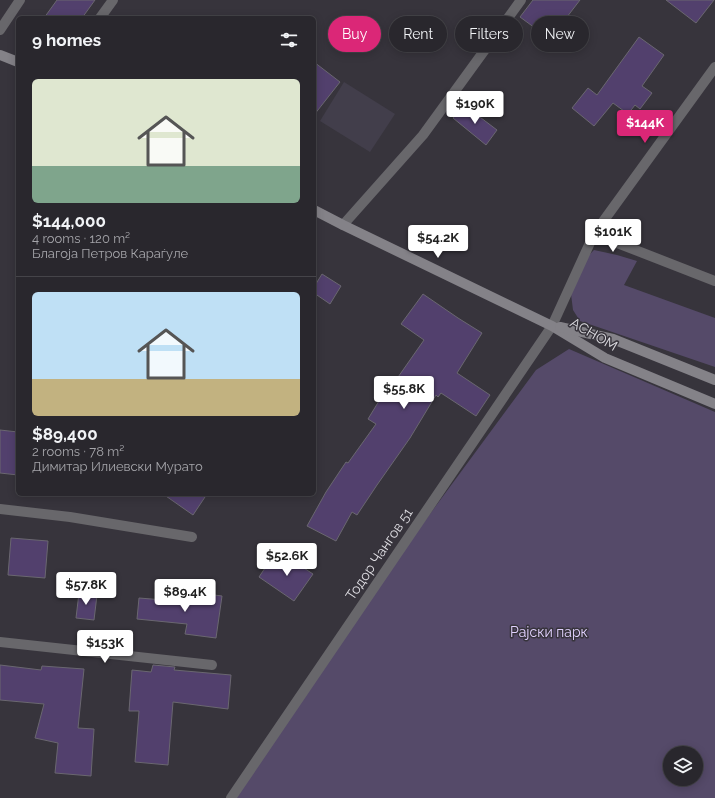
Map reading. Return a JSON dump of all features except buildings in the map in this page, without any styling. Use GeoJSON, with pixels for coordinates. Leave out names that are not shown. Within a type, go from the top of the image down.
{"type":"FeatureCollection","features":[{"type":"Feature","properties":{"kind":"street"},"geometry":{"type":"LineString","coordinates":[[0,30],[20,0]]}},
{"type":"Feature","properties":{"kind":"street"},"geometry":{"type":"LineString","coordinates":[[101,16],[113,0]]}},
{"type":"Feature","properties":{"kind":"street"},"geometry":{"type":"LineString","coordinates":[[343,226],[423,135],[521,0]]}},
{"type":"Feature","properties":{"kind":"street"},"geometry":{"type":"LineString","coordinates":[[0,55],[16,61]]}},
{"type":"Feature","properties":{"kind":"street","name":"Тодор Чангов 51"},"geometry":{"type":"LineString","coordinates":[[231,798],[552,326],[594,234],[715,67]]}},
{"type":"Feature","properties":{"kind":"street"},"geometry":{"type":"LineString","coordinates":[[316,211],[343,226],[552,326]]}},
{"type":"Feature","properties":{"kind":"street"},"geometry":{"type":"LineString","coordinates":[[594,234],[715,281]]}},
{"type":"Feature","properties":{"kind":"street","name":"АСНОМ"},"geometry":{"type":"LineString","coordinates":[[552,326],[613,339],[715,380]]}},
{"type":"Feature","properties":{"kind":"street","name":"АСНОМ"},"geometry":{"type":"LineString","coordinates":[[552,326],[605,358],[715,404]]}},
{"type":"Feature","properties":{"kind":"street"},"geometry":{"type":"LineString","coordinates":[[0,510],[70,517],[192,537]]}},
{"type":"Feature","properties":{"kind":"street"},"geometry":{"type":"LineString","coordinates":[[0,642],[212,665]]}},
{"type":"Feature","properties":{"kind":"shaded area"},"geometry":{"type":"Polygon","coordinates":[[[344,82],[395,114],[370,152],[320,121],[344,82]]]}},
{"type":"Feature","properties":{"kind":"green space"},"geometry":{"type":"Polygon","coordinates":[[[594,250],[637,261],[624,285],[715,318],[715,367],[580,321],[573,310],[571,294],[586,258],[594,250]]]}},
{"type":"Feature","properties":{"kind":"green space","name":"Рајски парк"},"geometry":{"type":"Polygon","coordinates":[[[569,349],[715,412],[715,798],[231,798],[343,632],[536,370],[569,349]]]}}]}
